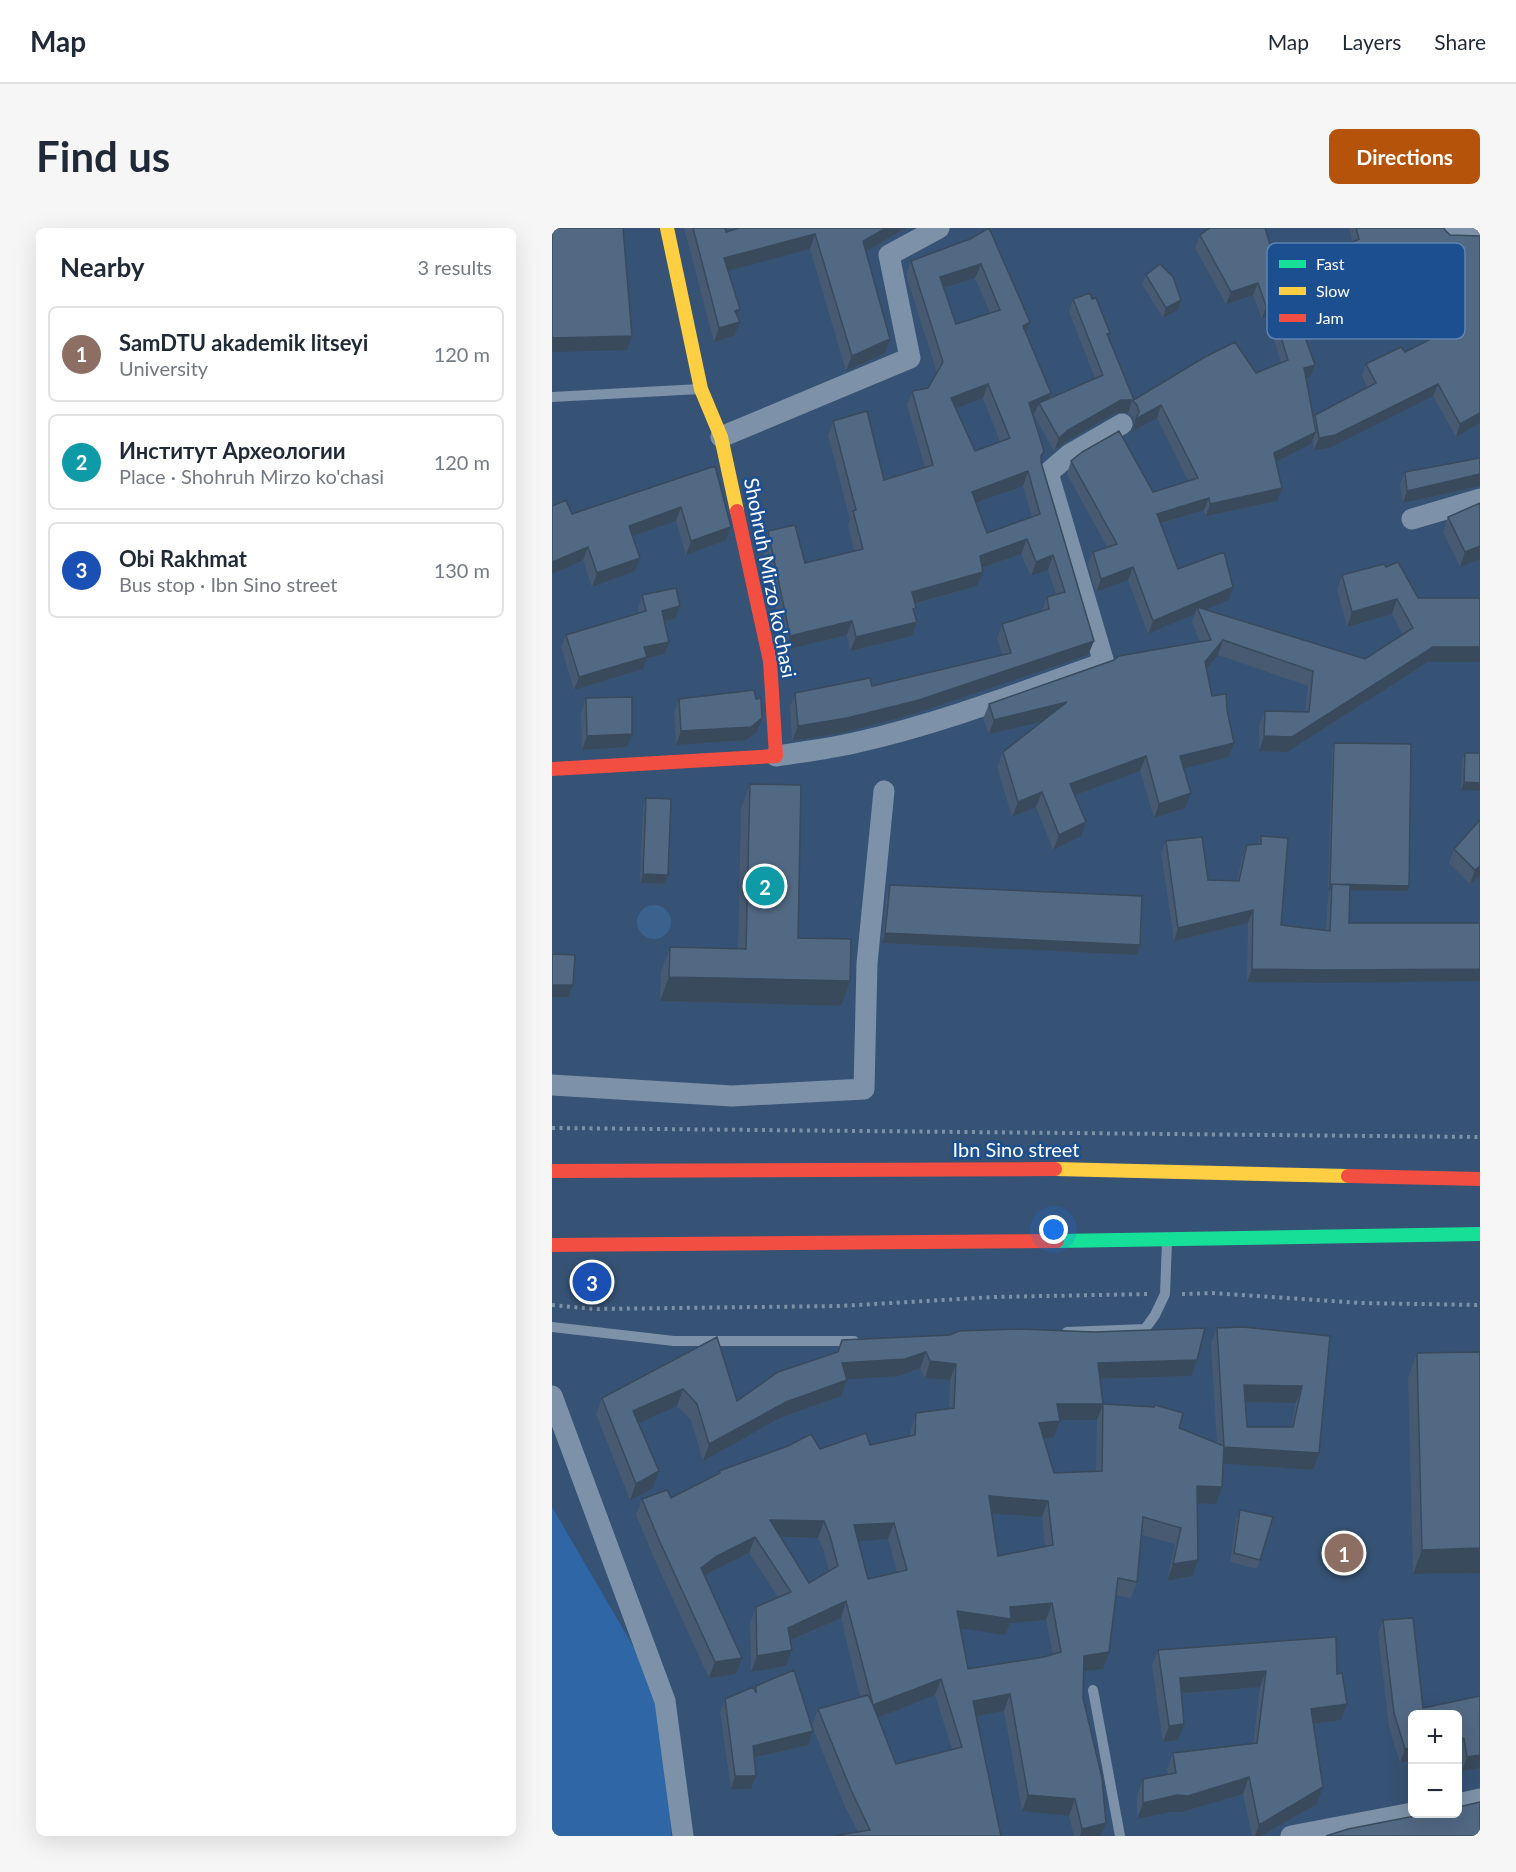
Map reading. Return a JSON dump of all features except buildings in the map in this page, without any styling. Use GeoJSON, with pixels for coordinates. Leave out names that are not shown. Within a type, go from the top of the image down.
{"type":"FeatureCollection","features":[{"type":"Feature","properties":{"kind":"main road","name":"Shohruh Mirzo ko'chasi"},"geometry":{"type":"LineString","coordinates":[[667,228],[700,388],[721,437],[771,661],[776,756]]}},
{"type":"Feature","properties":{"kind":"main road"},"geometry":{"type":"LineString","coordinates":[[552,769],[776,756]]}},
{"type":"Feature","properties":{"kind":"main road","name":"Ibn Sino street"},"geometry":{"type":"LineString","coordinates":[[552,1171],[1018,1168],[1480,1179]]}},
{"type":"Feature","properties":{"kind":"main road"},"geometry":{"type":"LineString","coordinates":[[552,1245],[1167,1240],[1480,1234]]}},
{"type":"Feature","properties":{"kind":"street"},"geometry":{"type":"LineString","coordinates":[[721,437],[910,358],[889,255],[939,228]]}},
{"type":"Feature","properties":{"kind":"street"},"geometry":{"type":"LineString","coordinates":[[1451,228],[1451,236],[1480,236]]}},
{"type":"Feature","properties":{"kind":"street"},"geometry":{"type":"LineString","coordinates":[[776,756],[852,744],[899,732],[1104,663],[1048,473],[1070,454],[1122,424]]}},
{"type":"Feature","properties":{"kind":"street"},"geometry":{"type":"LineString","coordinates":[[1412,519],[1480,499]]}},
{"type":"Feature","properties":{"kind":"street"},"geometry":{"type":"LineString","coordinates":[[552,1085],[732,1096],[864,1089],[867,963],[884,791]]}},
{"type":"Feature","properties":{"kind":"street"},"geometry":{"type":"LineString","coordinates":[[552,1396],[665,1701],[683,1836]]}},
{"type":"Feature","properties":{"kind":"street"},"geometry":{"type":"LineString","coordinates":[[1462,1803],[1480,1799]]}},
{"type":"Feature","properties":{"kind":"street"},"geometry":{"type":"LineString","coordinates":[[1291,1836],[1408,1814]]}},
{"type":"Feature","properties":{"kind":"lane"},"geometry":{"type":"LineString","coordinates":[[552,397],[700,388]]}},
{"type":"Feature","properties":{"kind":"lane"},"geometry":{"type":"LineString","coordinates":[[1061,1332],[1145,1329],[1165,1294],[1167,1240]]}},
{"type":"Feature","properties":{"kind":"lane"},"geometry":{"type":"LineString","coordinates":[[552,1327],[674,1341],[870,1340]]}},
{"type":"Feature","properties":{"kind":"lane"},"geometry":{"type":"LineString","coordinates":[[1093,1690],[1120,1836]]}},
{"type":"Feature","properties":{"kind":"path"},"geometry":{"type":"LineString","coordinates":[[552,1128],[1480,1137]]}},
{"type":"Feature","properties":{"kind":"path"},"geometry":{"type":"LineString","coordinates":[[552,1305],[594,1309],[840,1306],[994,1297],[1212,1293],[1360,1303],[1480,1305]]}},
{"type":"Feature","properties":{"kind":"shaded area"},"geometry":{"type":"Polygon","coordinates":[[[654,905],[666,910],[671,922],[666,934],[654,939],[642,934],[637,922],[642,910],[654,905]]]}},
{"type":"Feature","properties":{"kind":"shaded area"},"geometry":{"type":"Polygon","coordinates":[[[552,1507],[665,1701],[671,1836],[552,1836],[552,1507]]]}},
{"type":"Feature","properties":{"kind":"traffic: fast"},"geometry":{"type":"LineString","coordinates":[[1057,1241],[1480,1234]]}},
{"type":"Feature","properties":{"kind":"traffic: slow"},"geometry":{"type":"LineString","coordinates":[[667,228],[701,389],[721,437],[737,511]]}},
{"type":"Feature","properties":{"kind":"traffic: slow"},"geometry":{"type":"LineString","coordinates":[[1055,1169],[1348,1176]]}},
{"type":"Feature","properties":{"kind":"traffic: jam"},"geometry":{"type":"LineString","coordinates":[[552,769],[776,756],[770,661],[737,511]]}},
{"type":"Feature","properties":{"kind":"traffic: jam"},"geometry":{"type":"LineString","coordinates":[[552,1171],[1055,1169]]}},
{"type":"Feature","properties":{"kind":"traffic: jam"},"geometry":{"type":"LineString","coordinates":[[1348,1176],[1480,1179]]}},
{"type":"Feature","properties":{"kind":"traffic: jam"},"geometry":{"type":"LineString","coordinates":[[552,1245],[1057,1241]]}},
{"type":"Feature","properties":{"kind":"place","name":"Институт Археологии"},"geometry":{"type":"Point","coordinates":[765,886]}},
{"type":"Feature","properties":{"kind":"place","name":"Obi Rakhmat"},"geometry":{"type":"Point","coordinates":[592,1282]}},
{"type":"Feature","properties":{"kind":"place","name":"SamDTU akademik litseyi"},"geometry":{"type":"Point","coordinates":[1344,1553]}}]}
